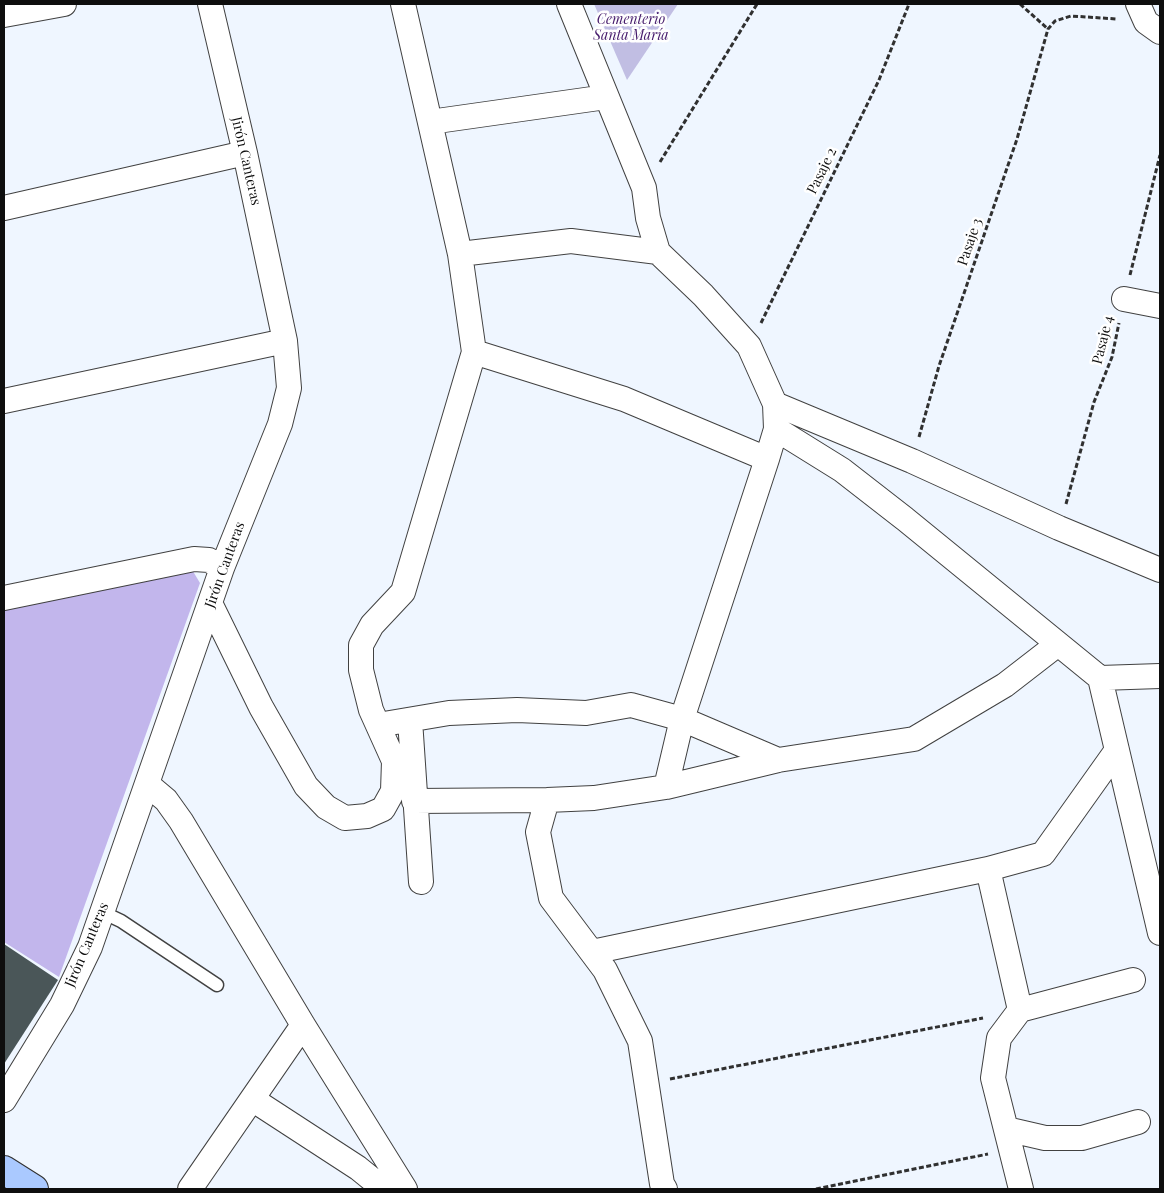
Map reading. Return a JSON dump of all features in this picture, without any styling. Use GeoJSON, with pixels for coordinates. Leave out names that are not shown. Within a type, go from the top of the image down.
{"type":"FeatureCollection","features":[{"type":"Feature","properties":{"kind":"main road"},"geometry":{"type":"LineString","coordinates":[[4,1170],[34,1189]]}},
{"type":"Feature","properties":{"kind":"street"},"geometry":{"type":"LineString","coordinates":[[4,16],[64,4]]}},
{"type":"Feature","properties":{"kind":"street","name":"Jirón Canteras"},"geometry":{"type":"LineString","coordinates":[[4,1100],[62,1005],[90,947],[222,568],[280,424],[289,388],[285,341],[245,153],[210,4]]}},
{"type":"Feature","properties":{"kind":"street"},"geometry":{"type":"LineString","coordinates":[[210,603],[261,707],[306,786],[326,807],[345,818],[367,816],[383,809],[393,791],[394,761],[372,710],[361,670],[361,645],[372,625],[403,592],[474,352],[460,254],[403,4]]}},
{"type":"Feature","properties":{"kind":"street"},"geometry":{"type":"LineString","coordinates":[[569,4],[644,188],[648,218],[658,252],[702,294],[750,346],[775,404],[776,429],[682,719],[666,787]]}},
{"type":"Feature","properties":{"kind":"street"},"geometry":{"type":"LineString","coordinates":[[430,122],[606,97]]}},
{"type":"Feature","properties":{"kind":"street"},"geometry":{"type":"LineString","coordinates":[[4,208],[245,153]]}},
{"type":"Feature","properties":{"kind":"street"},"geometry":{"type":"LineString","coordinates":[[460,254],[571,241],[658,252]]}},
{"type":"Feature","properties":{"kind":"street"},"geometry":{"type":"LineString","coordinates":[[1124,299],[1160,306]]}},
{"type":"Feature","properties":{"kind":"street"},"geometry":{"type":"LineString","coordinates":[[4,401],[285,341]]}},
{"type":"Feature","properties":{"kind":"street"},"geometry":{"type":"LineString","coordinates":[[474,352],[624,399],[767,459]]}},
{"type":"Feature","properties":{"kind":"street"},"geometry":{"type":"LineString","coordinates":[[775,404],[1160,570]]}},
{"type":"Feature","properties":{"kind":"street"},"geometry":{"type":"LineString","coordinates":[[776,429],[842,470],[1100,678],[1117,750],[1154,870],[1160,934]]}},
{"type":"Feature","properties":{"kind":"street"},"geometry":{"type":"LineString","coordinates":[[4,598],[194,559],[209,560],[222,568]]}},
{"type":"Feature","properties":{"kind":"street"},"geometry":{"type":"LineString","coordinates":[[414,801],[594,798],[666,787],[778,760],[914,739],[1005,685],[1058,644]]}},
{"type":"Feature","properties":{"kind":"street"},"geometry":{"type":"LineString","coordinates":[[1100,678],[1160,676]]}},
{"type":"Feature","properties":{"kind":"street"},"geometry":{"type":"LineString","coordinates":[[378,725],[449,713],[517,710],[586,713],[631,705],[682,719],[778,760]]}},
{"type":"Feature","properties":{"kind":"street"},"geometry":{"type":"LineString","coordinates":[[410,720],[421,882]]}},
{"type":"Feature","properties":{"kind":"street"},"geometry":{"type":"LineString","coordinates":[[592,952],[988,869],[1042,854],[1117,750]]}},
{"type":"Feature","properties":{"kind":"street"},"geometry":{"type":"LineString","coordinates":[[147,784],[166,800],[181,820],[303,1025],[405,1189]]}},
{"type":"Feature","properties":{"kind":"street"},"geometry":{"type":"LineString","coordinates":[[547,800],[538,832],[551,898],[605,970],[640,1041],[662,1184],[665,1189]]}},
{"type":"Feature","properties":{"kind":"street"},"geometry":{"type":"LineString","coordinates":[[988,869],[1020,1010]]}},
{"type":"Feature","properties":{"kind":"street"},"geometry":{"type":"LineString","coordinates":[[1021,1189],[993,1078],[999,1038],[1020,1010],[1133,980]]}},
{"type":"Feature","properties":{"kind":"street"},"geometry":{"type":"LineString","coordinates":[[190,1189],[303,1025]]}},
{"type":"Feature","properties":{"kind":"street"},"geometry":{"type":"LineString","coordinates":[[252,1098],[358,1168],[384,1189]]}},
{"type":"Feature","properties":{"kind":"street"},"geometry":{"type":"LineString","coordinates":[[1008,1139],[1082,1138],[1138,1122]]}},
{"type":"Feature","properties":{"kind":"lane"},"geometry":{"type":"LineString","coordinates":[[102,912],[121,921],[217,985]]}},
{"type":"Feature","properties":{"kind":"path"},"geometry":{"type":"LineString","coordinates":[[644,188],[757,4]]}},
{"type":"Feature","properties":{"kind":"path","name":"Pasaje 2"},"geometry":{"type":"LineString","coordinates":[[750,346],[879,80],[909,4]]}},
{"type":"Feature","properties":{"kind":"path"},"geometry":{"type":"LineString","coordinates":[[1020,4],[1048,29],[1055,21],[1071,16],[1148,19]]}},
{"type":"Feature","properties":{"kind":"path","name":"Pasaje 3"},"geometry":{"type":"LineString","coordinates":[[912,462],[939,366],[1017,139],[1048,29]]}},
{"type":"Feature","properties":{"kind":"path","name":"Pasaje 4"},"geometry":{"type":"LineString","coordinates":[[1059,528],[1094,402],[1112,357],[1124,299],[1160,155]]}},
{"type":"Feature","properties":{"kind":"path"},"geometry":{"type":"LineString","coordinates":[[647,1083],[1020,1010]]}},
{"type":"Feature","properties":{"kind":"path"},"geometry":{"type":"LineString","coordinates":[[816,1189],[1008,1139]]}},
{"type":"Feature","properties":{"kind":"shaded area"},"geometry":{"type":"Polygon","coordinates":[[[191,568],[200,583],[59,977],[4,942],[4,608],[191,568]]]}},
{"type":"Feature","properties":{"kind":"green space","name":"Cementerio Santa María"},"geometry":{"type":"Polygon","coordinates":[[[594,4],[678,4],[627,80],[594,4]]]}},
{"type":"Feature","properties":{"kind":"building"},"geometry":{"type":"Polygon","coordinates":[[[4,944],[58,980],[4,1064],[4,944]]]}}]}
